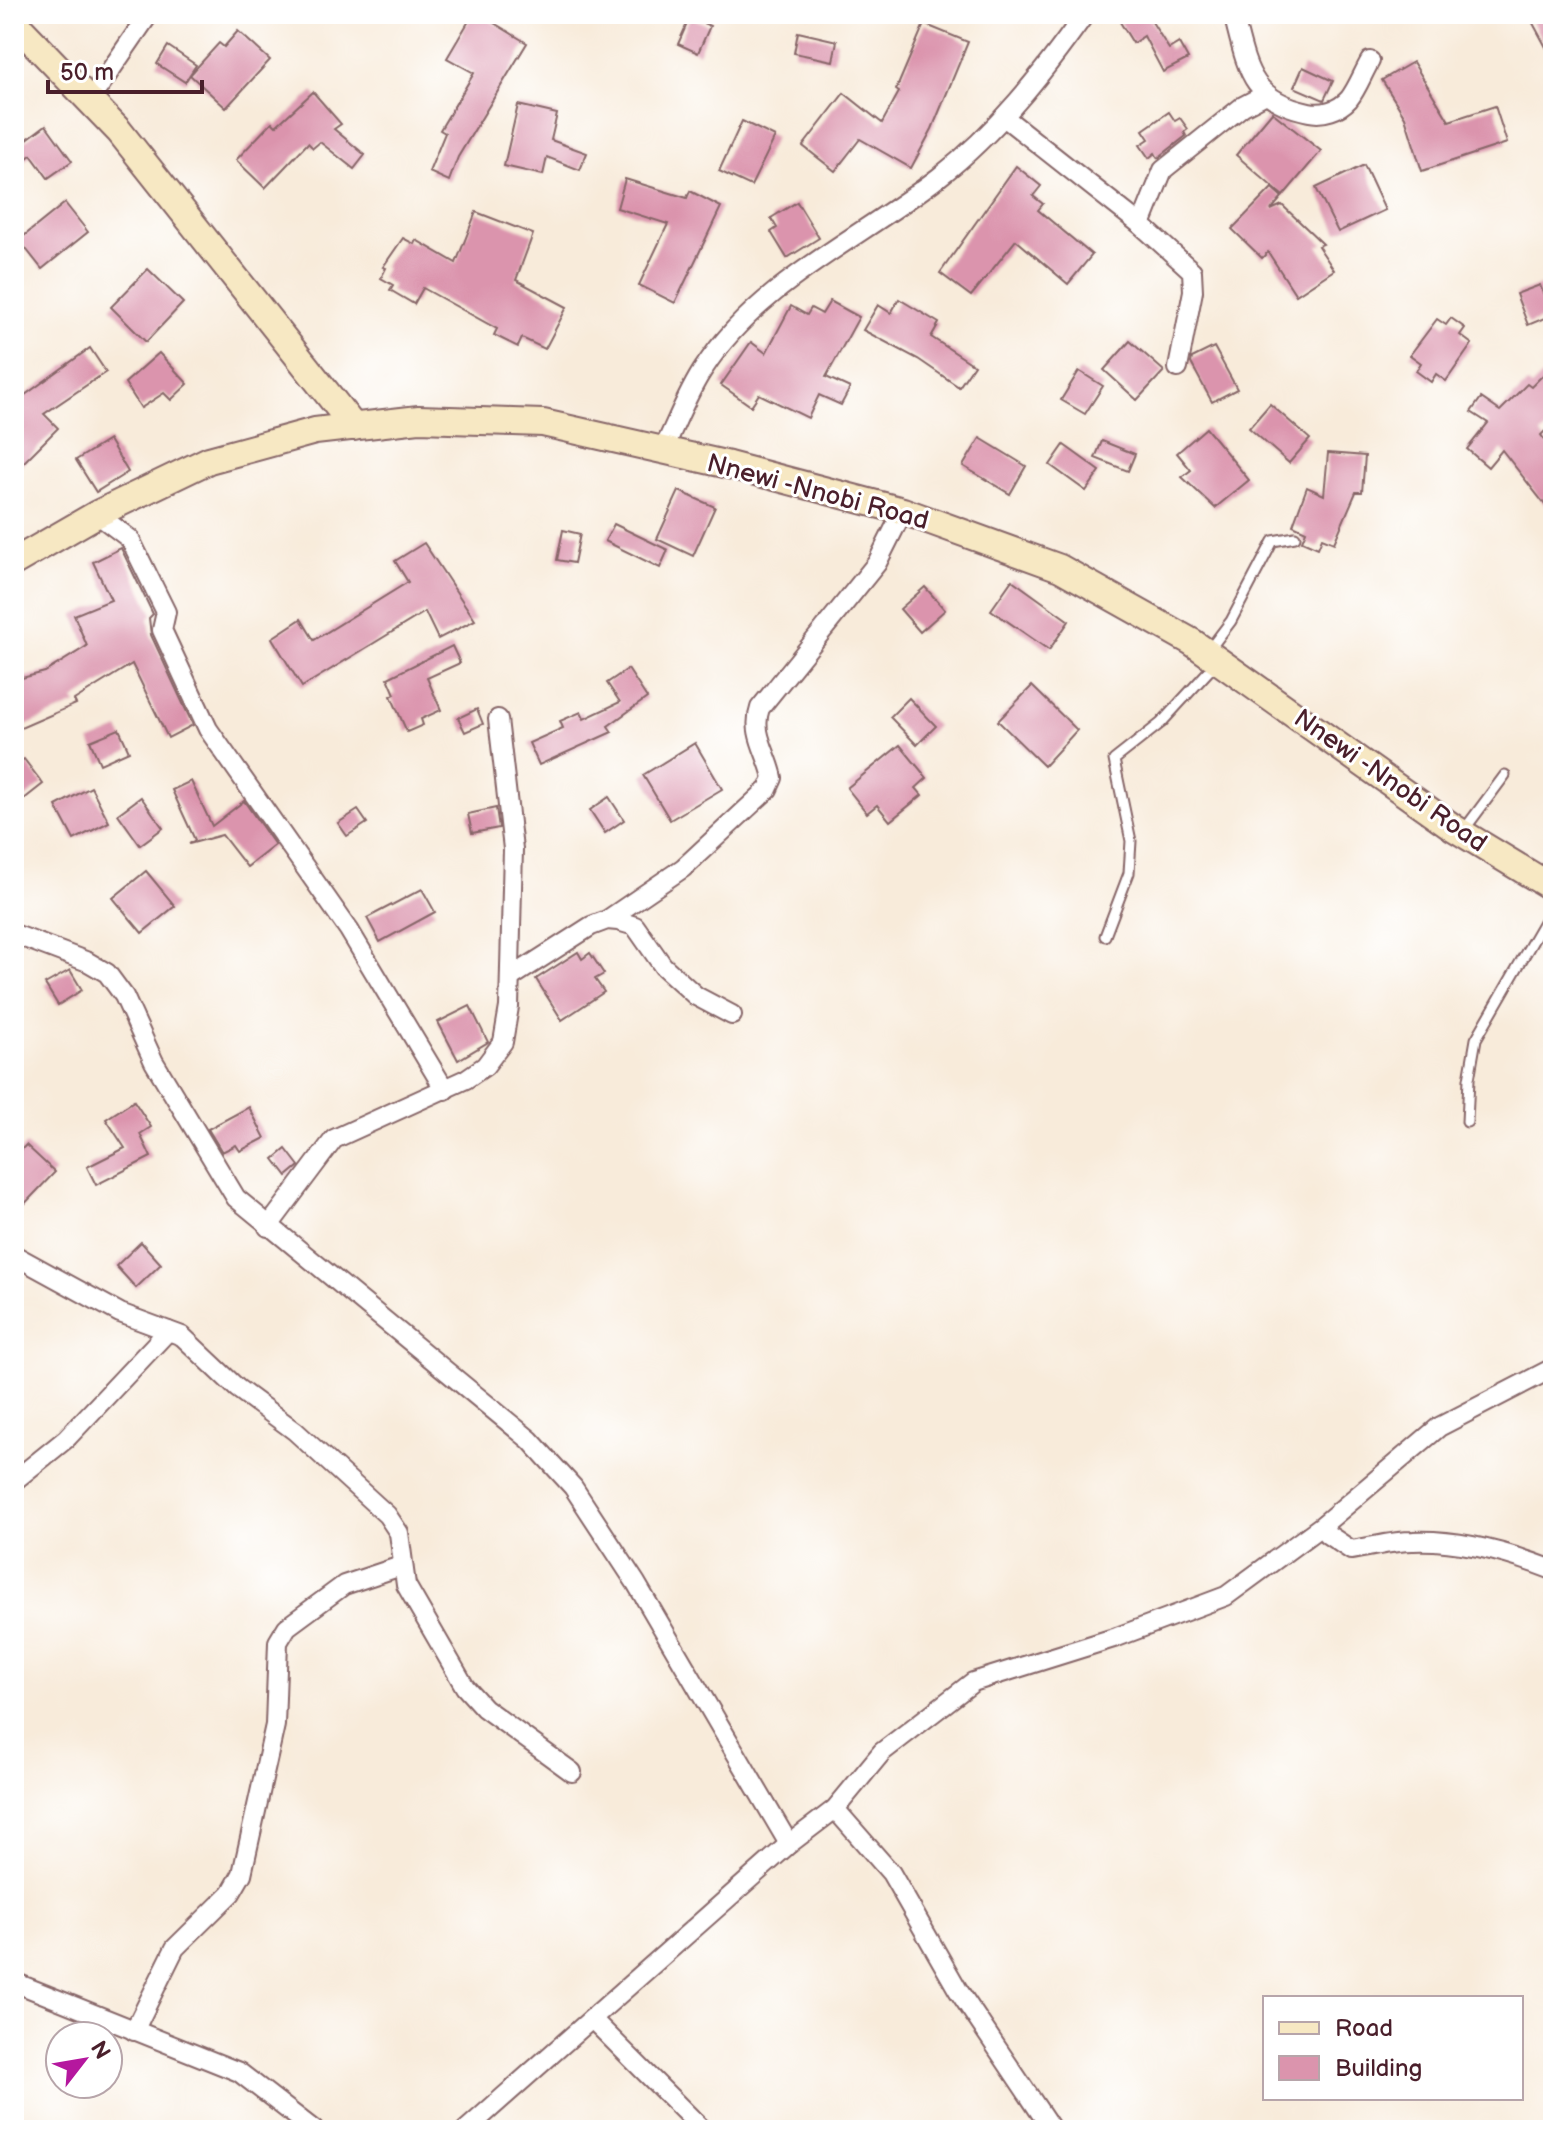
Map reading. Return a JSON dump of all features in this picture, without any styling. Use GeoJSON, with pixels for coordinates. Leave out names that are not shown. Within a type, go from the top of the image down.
{"type":"FeatureCollection","features":[{"type":"Feature","properties":{"kind":"main road"},"geometry":{"type":"LineString","coordinates":[[14,22],[90,100],[224,259],[354,427]]}},
{"type":"Feature","properties":{"kind":"main road","name":"Nnewi -Nnobi Road"},"geometry":{"type":"LineString","coordinates":[[14,562],[97,514],[209,460],[315,431],[419,419],[543,423],[903,511],[1060,568],[1213,657],[1462,833],[1553,888]]}},
{"type":"Feature","properties":{"kind":"street"},"geometry":{"type":"LineString","coordinates":[[90,100],[149,14]]}},
{"type":"Feature","properties":{"kind":"street"},"geometry":{"type":"LineString","coordinates":[[663,450],[703,369],[732,333],[806,270],[940,177],[1004,117],[1085,14]]}},
{"type":"Feature","properties":{"kind":"street"},"geometry":{"type":"LineString","coordinates":[[1233,14],[1248,70],[1264,95],[1284,107],[1320,114],[1348,100],[1370,61]]}},
{"type":"Feature","properties":{"kind":"street"},"geometry":{"type":"LineString","coordinates":[[1141,225],[1163,170],[1243,106],[1264,95]]}},
{"type":"Feature","properties":{"kind":"street"},"geometry":{"type":"LineString","coordinates":[[1004,117],[1186,263],[1195,279],[1178,368]]}},
{"type":"Feature","properties":{"kind":"street"},"geometry":{"type":"LineString","coordinates":[[510,978],[607,920],[683,868],[768,789],[773,778],[755,721],[760,708],[877,563],[903,511]]}},
{"type":"Feature","properties":{"kind":"street"},"geometry":{"type":"LineString","coordinates":[[97,514],[130,539],[166,612],[162,630],[208,729],[364,953],[445,1090]]}},
{"type":"Feature","properties":{"kind":"street"},"geometry":{"type":"LineString","coordinates":[[268,1227],[334,1139],[445,1090],[485,1066],[503,1042],[510,978],[513,849],[498,719]]}},
{"type":"Feature","properties":{"kind":"street"},"geometry":{"type":"LineString","coordinates":[[607,920],[635,926],[663,966],[696,996],[732,1015]]}},
{"type":"Feature","properties":{"kind":"street"},"geometry":{"type":"LineString","coordinates":[[14,934],[88,962],[107,973],[124,996],[154,1062],[228,1186],[251,1214],[530,1440],[573,1487],[636,1583],[789,1844]]}},
{"type":"Feature","properties":{"kind":"street"},"geometry":{"type":"LineString","coordinates":[[14,1255],[120,1313],[182,1336],[237,1388],[295,1431],[387,1515],[399,1533],[401,1566],[406,1585],[465,1687],[484,1708],[572,1772]]}},
{"type":"Feature","properties":{"kind":"street"},"geometry":{"type":"LineString","coordinates":[[14,1481],[66,1439],[168,1331]]}},
{"type":"Feature","properties":{"kind":"street"},"geometry":{"type":"LineString","coordinates":[[466,2130],[789,1844],[835,1809],[882,1752],[973,1682],[1117,1637],[1226,1596],[1324,1524],[1439,1427],[1553,1368]]}},
{"type":"Feature","properties":{"kind":"street"},"geometry":{"type":"LineString","coordinates":[[1324,1524],[1327,1534],[1351,1550],[1409,1541],[1442,1541],[1480,1548],[1553,1570]]}},
{"type":"Feature","properties":{"kind":"street"},"geometry":{"type":"LineString","coordinates":[[134,2031],[175,1948],[231,1893],[242,1874],[275,1725],[276,1657],[287,1627],[344,1585],[401,1566]]}},
{"type":"Feature","properties":{"kind":"street"},"geometry":{"type":"LineString","coordinates":[[835,1809],[891,1873],[958,1990],[1052,2130]]}},
{"type":"Feature","properties":{"kind":"street"},"geometry":{"type":"LineString","coordinates":[[14,1982],[239,2072],[314,2130]]}},
{"type":"Feature","properties":{"kind":"street"},"geometry":{"type":"LineString","coordinates":[[592,2019],[703,2130]]}},
{"type":"Feature","properties":{"kind":"lane"},"geometry":{"type":"LineString","coordinates":[[1105,936],[1129,873],[1131,841],[1114,760],[1161,723],[1213,657],[1273,541],[1295,537]]}},
{"type":"Feature","properties":{"kind":"lane"},"geometry":{"type":"LineString","coordinates":[[1462,833],[1505,775]]}},
{"type":"Feature","properties":{"kind":"lane"},"geometry":{"type":"LineString","coordinates":[[1467,1122],[1469,1079],[1476,1039],[1553,906]]}},
{"type":"Feature","properties":{"kind":"building"},"geometry":{"type":"Polygon","coordinates":[[[473,14],[479,14],[527,43],[458,157],[449,181],[429,172],[445,133],[440,130],[474,73],[447,58],[473,14]]]}},
{"type":"Feature","properties":{"kind":"building"},"geometry":{"type":"Polygon","coordinates":[[[1115,14],[1147,14],[1169,49],[1179,43],[1188,59],[1163,72],[1144,36],[1133,43],[1115,14]]]}},
{"type":"Feature","properties":{"kind":"building"},"geometry":{"type":"Polygon","coordinates":[[[1528,14],[1553,14],[1553,60],[1528,14]]]}},
{"type":"Feature","properties":{"kind":"building"},"geometry":{"type":"Polygon","coordinates":[[[690,17],[710,26],[698,53],[678,44],[690,17]]]}},
{"type":"Feature","properties":{"kind":"building"},"geometry":{"type":"Polygon","coordinates":[[[924,24],[968,42],[932,129],[911,168],[860,139],[835,171],[803,146],[844,93],[882,123],[899,92],[896,90],[924,24]]]}},
{"type":"Feature","properties":{"kind":"building"},"geometry":{"type":"Polygon","coordinates":[[[238,31],[270,60],[226,108],[190,75],[219,43],[224,47],[238,31]]]}},
{"type":"Feature","properties":{"kind":"building"},"geometry":{"type":"Polygon","coordinates":[[[798,32],[837,41],[833,61],[794,53],[798,32]]]}},
{"type":"Feature","properties":{"kind":"building"},"geometry":{"type":"Polygon","coordinates":[[[168,46],[196,65],[185,82],[157,64],[168,46]]]}},
{"type":"Feature","properties":{"kind":"building"},"geometry":{"type":"Polygon","coordinates":[[[1413,62],[1449,121],[1495,106],[1507,143],[1422,171],[1405,117],[1382,80],[1413,62]]]}},
{"type":"Feature","properties":{"kind":"building"},"geometry":{"type":"Polygon","coordinates":[[[1303,67],[1333,81],[1324,100],[1294,87],[1303,67]]]}},
{"type":"Feature","properties":{"kind":"building"},"geometry":{"type":"Polygon","coordinates":[[[313,92],[341,124],[334,129],[365,155],[354,169],[320,142],[313,148],[308,143],[265,188],[236,160],[272,122],[276,126],[313,92]]]}},
{"type":"Feature","properties":{"kind":"building"},"geometry":{"type":"Polygon","coordinates":[[[518,105],[557,114],[551,140],[587,153],[580,170],[547,157],[543,175],[504,166],[518,105]]]}},
{"type":"Feature","properties":{"kind":"building"},"geometry":{"type":"Polygon","coordinates":[[[1169,112],[1175,121],[1180,118],[1188,129],[1184,132],[1186,136],[1158,158],[1155,153],[1149,158],[1140,145],[1149,139],[1143,130],[1169,112]]]}},
{"type":"Feature","properties":{"kind":"building"},"geometry":{"type":"Polygon","coordinates":[[[1272,112],[1321,151],[1283,196],[1236,155],[1272,112]]]}},
{"type":"Feature","properties":{"kind":"building"},"geometry":{"type":"Polygon","coordinates":[[[742,121],[775,137],[751,186],[719,171],[742,121]]]}},
{"type":"Feature","properties":{"kind":"building"},"geometry":{"type":"Polygon","coordinates":[[[46,125],[72,161],[48,178],[31,155],[14,168],[14,149],[46,125]]]}},
{"type":"Feature","properties":{"kind":"building"},"geometry":{"type":"Polygon","coordinates":[[[1364,165],[1385,210],[1338,232],[1316,188],[1364,165]]]}},
{"type":"Feature","properties":{"kind":"building"},"geometry":{"type":"Polygon","coordinates":[[[1016,166],[1041,186],[1033,196],[1043,204],[1038,210],[1092,255],[1068,284],[1016,240],[971,296],[940,273],[1016,166]]]}},
{"type":"Feature","properties":{"kind":"building"},"geometry":{"type":"Polygon","coordinates":[[[625,179],[687,198],[690,191],[721,207],[675,303],[639,285],[668,224],[617,208],[625,179]]]}},
{"type":"Feature","properties":{"kind":"building"},"geometry":{"type":"Polygon","coordinates":[[[1272,188],[1282,197],[1271,210],[1282,205],[1323,244],[1318,246],[1334,270],[1296,295],[1268,252],[1262,258],[1232,229],[1272,188]]]}},
{"type":"Feature","properties":{"kind":"building"},"geometry":{"type":"Polygon","coordinates":[[[797,202],[819,238],[787,258],[771,232],[777,228],[771,218],[797,202]]]}},
{"type":"Feature","properties":{"kind":"building"},"geometry":{"type":"Polygon","coordinates":[[[65,203],[88,232],[42,269],[19,240],[65,203]]]}},
{"type":"Feature","properties":{"kind":"building"},"geometry":{"type":"Polygon","coordinates":[[[476,212],[533,234],[516,280],[567,307],[545,349],[522,338],[518,347],[494,335],[497,329],[423,288],[414,304],[390,290],[393,285],[381,278],[386,268],[383,267],[403,238],[414,244],[416,240],[456,263],[476,212]]]}},
{"type":"Feature","properties":{"kind":"building"},"geometry":{"type":"Polygon","coordinates":[[[148,269],[183,303],[146,342],[111,307],[148,269]]]}},
{"type":"Feature","properties":{"kind":"building"},"geometry":{"type":"Polygon","coordinates":[[[1540,285],[1552,315],[1528,325],[1516,294],[1540,285]]]}},
{"type":"Feature","properties":{"kind":"building"},"geometry":{"type":"Polygon","coordinates":[[[899,299],[939,323],[931,337],[974,365],[959,387],[918,359],[863,330],[878,305],[891,313],[899,299]]]}},
{"type":"Feature","properties":{"kind":"building"},"geometry":{"type":"Polygon","coordinates":[[[830,301],[859,317],[826,377],[850,388],[841,405],[819,395],[808,418],[759,394],[751,406],[721,385],[751,342],[766,353],[791,306],[807,315],[811,308],[822,314],[830,301]]]}},
{"type":"Feature","properties":{"kind":"building"},"geometry":{"type":"Polygon","coordinates":[[[1451,318],[1465,328],[1460,335],[1472,344],[1446,381],[1436,374],[1431,382],[1416,371],[1421,363],[1410,355],[1437,319],[1446,325],[1451,318]]]}},
{"type":"Feature","properties":{"kind":"building"},"geometry":{"type":"Polygon","coordinates":[[[1130,341],[1164,371],[1137,400],[1104,370],[1130,341]]]}},
{"type":"Feature","properties":{"kind":"building"},"geometry":{"type":"Polygon","coordinates":[[[1214,347],[1237,389],[1212,402],[1191,363],[1192,358],[1214,347]]]}},
{"type":"Feature","properties":{"kind":"building"},"geometry":{"type":"Polygon","coordinates":[[[90,348],[106,372],[44,414],[58,428],[14,472],[14,403],[90,348]]]}},
{"type":"Feature","properties":{"kind":"building"},"geometry":{"type":"Polygon","coordinates":[[[159,353],[188,384],[171,400],[164,393],[141,408],[125,383],[159,353]]]}},
{"type":"Feature","properties":{"kind":"building"},"geometry":{"type":"Polygon","coordinates":[[[1079,371],[1103,386],[1085,414],[1061,400],[1079,371]]]}},
{"type":"Feature","properties":{"kind":"building"},"geometry":{"type":"Polygon","coordinates":[[[1543,375],[1553,385],[1553,423],[1541,435],[1553,451],[1553,515],[1502,450],[1488,467],[1467,449],[1488,423],[1471,412],[1481,398],[1500,411],[1527,384],[1531,387],[1543,375]]]}},
{"type":"Feature","properties":{"kind":"building"},"geometry":{"type":"Polygon","coordinates":[[[1270,404],[1310,439],[1289,463],[1249,428],[1270,404]]]}},
{"type":"Feature","properties":{"kind":"building"},"geometry":{"type":"Polygon","coordinates":[[[1206,428],[1249,480],[1215,508],[1182,477],[1191,470],[1177,453],[1206,428]]]}},
{"type":"Feature","properties":{"kind":"building"},"geometry":{"type":"Polygon","coordinates":[[[980,438],[1026,466],[1010,494],[963,466],[980,438]]]}},
{"type":"Feature","properties":{"kind":"building"},"geometry":{"type":"Polygon","coordinates":[[[109,440],[128,472],[96,492],[76,460],[109,440]]]}},
{"type":"Feature","properties":{"kind":"building"},"geometry":{"type":"Polygon","coordinates":[[[1102,441],[1135,454],[1128,471],[1095,458],[1102,441]]]}},
{"type":"Feature","properties":{"kind":"building"},"geometry":{"type":"Polygon","coordinates":[[[1064,445],[1100,471],[1086,491],[1050,465],[1064,445]]]}},
{"type":"Feature","properties":{"kind":"building"},"geometry":{"type":"Polygon","coordinates":[[[1328,453],[1365,456],[1362,492],[1356,492],[1334,543],[1322,538],[1318,548],[1302,541],[1306,531],[1293,525],[1307,487],[1324,495],[1328,453]]]}},
{"type":"Feature","properties":{"kind":"building"},"geometry":{"type":"Polygon","coordinates":[[[679,491],[715,507],[693,556],[657,539],[679,491]]]}},
{"type":"Feature","properties":{"kind":"building"},"geometry":{"type":"Polygon","coordinates":[[[614,524],[668,550],[660,568],[605,541],[614,524]]]}},
{"type":"Feature","properties":{"kind":"building"},"geometry":{"type":"Polygon","coordinates":[[[563,530],[580,534],[574,563],[557,560],[563,530]]]}},
{"type":"Feature","properties":{"kind":"building"},"geometry":{"type":"Polygon","coordinates":[[[424,543],[475,620],[438,639],[425,612],[302,687],[272,638],[301,619],[314,640],[408,582],[395,561],[424,543]]]}},
{"type":"Feature","properties":{"kind":"building"},"geometry":{"type":"Polygon","coordinates":[[[121,548],[153,614],[149,618],[151,635],[193,725],[168,738],[132,664],[74,700],[76,704],[14,731],[14,680],[45,672],[87,646],[74,615],[111,600],[93,562],[121,548]]]}},
{"type":"Feature","properties":{"kind":"building"},"geometry":{"type":"Polygon","coordinates":[[[1012,580],[1069,621],[1049,650],[991,610],[1012,580]]]}},
{"type":"Feature","properties":{"kind":"building"},"geometry":{"type":"Polygon","coordinates":[[[925,587],[945,610],[920,632],[900,609],[925,587]]]}},
{"type":"Feature","properties":{"kind":"building"},"geometry":{"type":"Polygon","coordinates":[[[452,646],[460,663],[427,678],[441,710],[421,719],[423,725],[407,732],[391,696],[395,694],[388,678],[452,646]]]}},
{"type":"Feature","properties":{"kind":"building"},"geometry":{"type":"Polygon","coordinates":[[[628,669],[647,698],[608,726],[612,732],[539,765],[529,743],[563,728],[560,721],[581,712],[584,719],[620,702],[607,683],[628,669]]]}},
{"type":"Feature","properties":{"kind":"building"},"geometry":{"type":"Polygon","coordinates":[[[1032,686],[1077,730],[1044,766],[998,721],[1032,686]]]}},
{"type":"Feature","properties":{"kind":"building"},"geometry":{"type":"Polygon","coordinates":[[[909,698],[936,726],[917,745],[890,717],[909,698]]]}},
{"type":"Feature","properties":{"kind":"building"},"geometry":{"type":"Polygon","coordinates":[[[477,709],[483,724],[465,732],[458,718],[477,709]]]}},
{"type":"Feature","properties":{"kind":"building"},"geometry":{"type":"Polygon","coordinates":[[[119,729],[129,751],[100,764],[90,741],[119,729]]]}},
{"type":"Feature","properties":{"kind":"building"},"geometry":{"type":"Polygon","coordinates":[[[695,743],[722,789],[670,820],[643,775],[695,743]]]}},
{"type":"Feature","properties":{"kind":"building"},"geometry":{"type":"Polygon","coordinates":[[[900,745],[927,778],[916,788],[922,795],[890,821],[877,805],[867,813],[847,788],[900,745]]]}},
{"type":"Feature","properties":{"kind":"building"},"geometry":{"type":"Polygon","coordinates":[[[24,759],[43,784],[14,807],[14,766],[24,759]]]}},
{"type":"Feature","properties":{"kind":"building"},"geometry":{"type":"Polygon","coordinates":[[[191,781],[212,826],[244,801],[275,845],[247,867],[222,835],[189,844],[195,840],[172,790],[191,781]]]}},
{"type":"Feature","properties":{"kind":"building"},"geometry":{"type":"Polygon","coordinates":[[[91,787],[109,822],[74,840],[56,806],[91,787]]]}},
{"type":"Feature","properties":{"kind":"building"},"geometry":{"type":"Polygon","coordinates":[[[141,797],[163,828],[140,845],[118,814],[141,797]]]}},
{"type":"Feature","properties":{"kind":"building"},"geometry":{"type":"Polygon","coordinates":[[[609,797],[624,820],[605,833],[590,810],[609,797]]]}},
{"type":"Feature","properties":{"kind":"building"},"geometry":{"type":"Polygon","coordinates":[[[496,808],[499,828],[472,833],[468,814],[496,808]]]}},
{"type":"Feature","properties":{"kind":"building"},"geometry":{"type":"Polygon","coordinates":[[[358,810],[367,823],[347,836],[338,823],[358,810]]]}},
{"type":"Feature","properties":{"kind":"building"},"geometry":{"type":"Polygon","coordinates":[[[146,871],[175,906],[142,933],[113,898],[146,871]]]}},
{"type":"Feature","properties":{"kind":"building"},"geometry":{"type":"Polygon","coordinates":[[[422,889],[435,912],[380,942],[367,918],[422,889]]]}},
{"type":"Feature","properties":{"kind":"building"},"geometry":{"type":"Polygon","coordinates":[[[578,952],[582,959],[590,953],[604,974],[595,979],[604,992],[562,1020],[536,979],[578,952]]]}},
{"type":"Feature","properties":{"kind":"building"},"geometry":{"type":"Polygon","coordinates":[[[70,970],[82,990],[58,1005],[45,984],[70,970]]]}},
{"type":"Feature","properties":{"kind":"building"},"geometry":{"type":"Polygon","coordinates":[[[470,1006],[488,1042],[458,1060],[438,1022],[470,1006]]]}},
{"type":"Feature","properties":{"kind":"building"},"geometry":{"type":"Polygon","coordinates":[[[134,1101],[151,1127],[140,1134],[151,1157],[96,1185],[87,1167],[125,1148],[106,1119],[134,1101]]]}},
{"type":"Feature","properties":{"kind":"building"},"geometry":{"type":"Polygon","coordinates":[[[249,1107],[265,1138],[240,1151],[236,1145],[222,1152],[208,1129],[249,1107]]]}},
{"type":"Feature","properties":{"kind":"building"},"geometry":{"type":"Polygon","coordinates":[[[26,1145],[55,1172],[14,1215],[14,1157],[26,1145]]]}},
{"type":"Feature","properties":{"kind":"building"},"geometry":{"type":"Polygon","coordinates":[[[286,1149],[299,1166],[287,1176],[274,1159],[286,1149]]]}},
{"type":"Feature","properties":{"kind":"building"},"geometry":{"type":"Polygon","coordinates":[[[141,1242],[161,1264],[136,1288],[116,1266],[141,1242]]]}}]}
